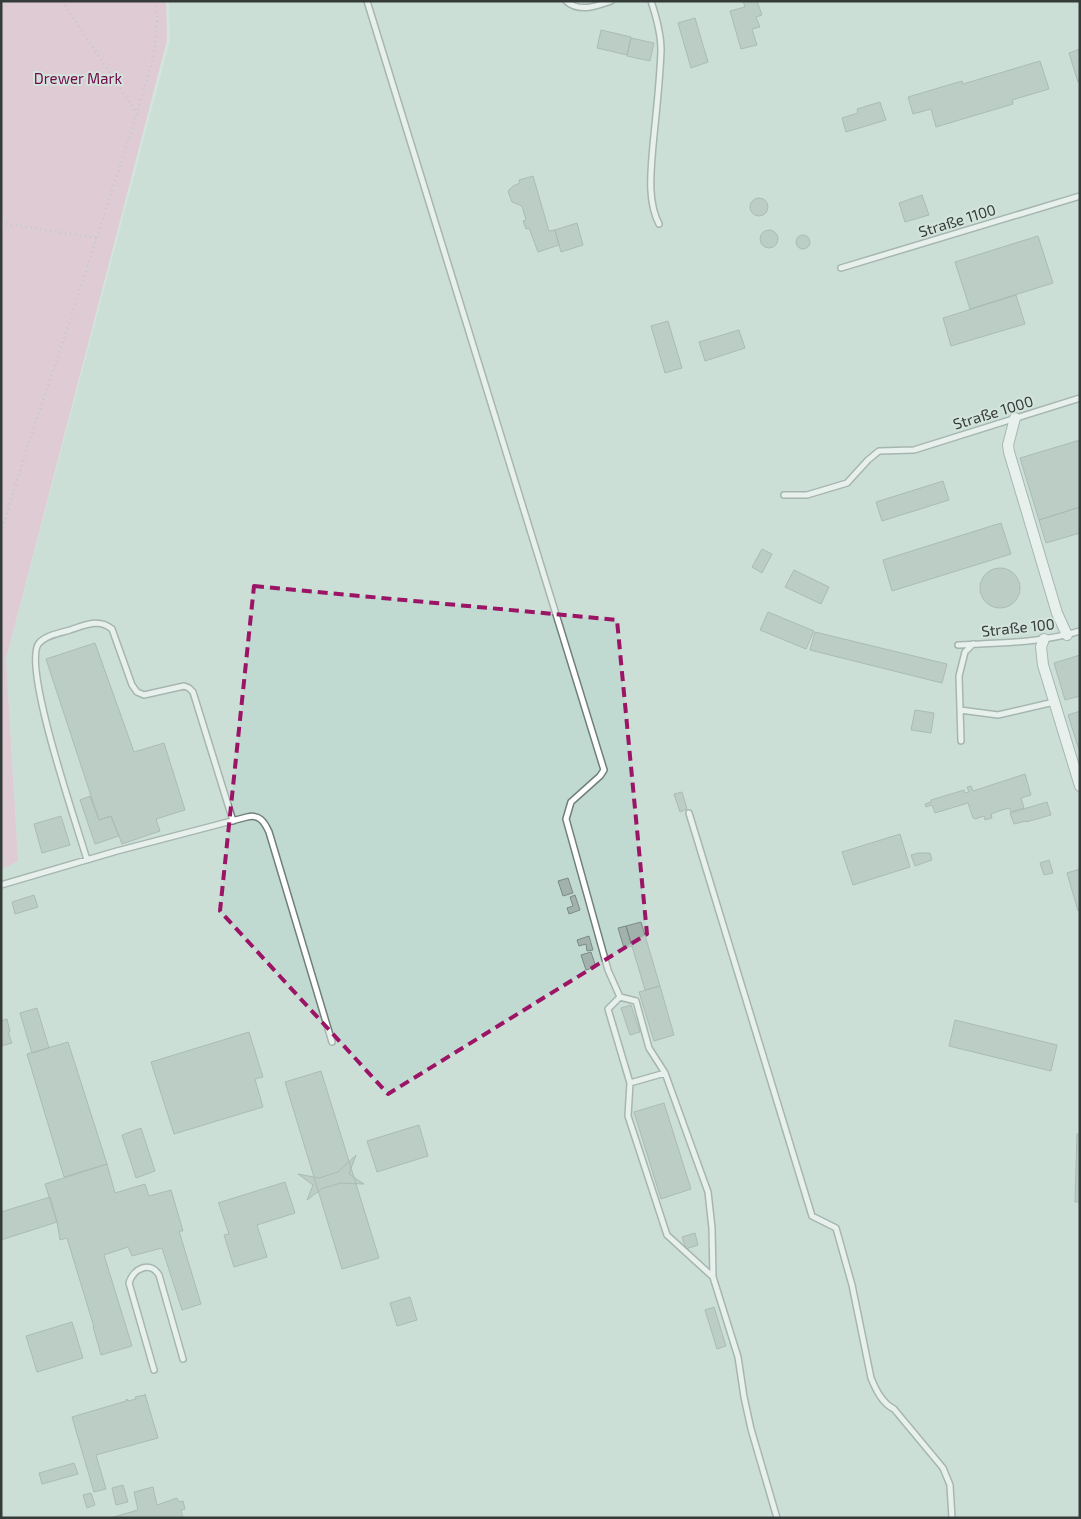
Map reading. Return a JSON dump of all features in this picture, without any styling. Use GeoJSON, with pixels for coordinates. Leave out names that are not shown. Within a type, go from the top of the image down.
{"type":"FeatureCollection","features":[{"type":"Feature","properties":{"kind":"street"},"geometry":{"type":"LineString","coordinates":[[1015,418],[1008,445],[1009,452],[1057,613],[1067,635]]}},
{"type":"Feature","properties":{"kind":"street"},"geometry":{"type":"LineString","coordinates":[[1044,639],[1042,647],[1043,665],[1080,786]]}},
{"type":"Feature","properties":{"kind":"lane"},"geometry":{"type":"LineString","coordinates":[[367,1],[604,770],[600,776],[571,802],[566,819],[608,970],[620,997]]}},
{"type":"Feature","properties":{"kind":"lane"},"geometry":{"type":"LineString","coordinates":[[566,1],[581,8],[593,7],[611,1]]}},
{"type":"Feature","properties":{"kind":"lane"},"geometry":{"type":"LineString","coordinates":[[651,1],[656,16],[661,48],[651,170],[652,194],[656,218],[659,224]]}},
{"type":"Feature","properties":{"kind":"lane","name":"Straße 1100"},"geometry":{"type":"LineString","coordinates":[[841,268],[1080,196]]}},
{"type":"Feature","properties":{"kind":"lane","name":"Straße 1000"},"geometry":{"type":"LineString","coordinates":[[784,495],[807,495],[847,483],[879,451],[914,450],[1080,398]]}},
{"type":"Feature","properties":{"kind":"lane"},"geometry":{"type":"LineString","coordinates":[[87,860],[59,772],[37,682],[34,657],[38,644],[47,637],[75,628],[98,622],[106,624],[112,629],[132,685],[137,692],[144,695],[184,686],[193,692],[233,821]]}},
{"type":"Feature","properties":{"kind":"lane","name":"Straße 100"},"geometry":{"type":"LineString","coordinates":[[958,645],[1023,642],[1080,631]]}},
{"type":"Feature","properties":{"kind":"lane"},"geometry":{"type":"LineString","coordinates":[[961,741],[959,676],[965,652],[972,644]]}},
{"type":"Feature","properties":{"kind":"lane"},"geometry":{"type":"LineString","coordinates":[[960,710],[998,714],[1054,702]]}},
{"type":"Feature","properties":{"kind":"lane"},"geometry":{"type":"LineString","coordinates":[[689,813],[812,1216],[836,1228],[852,1285],[871,1378],[877,1392],[894,1409],[943,1468],[950,1485],[952,1518]]}},
{"type":"Feature","properties":{"kind":"lane"},"geometry":{"type":"LineString","coordinates":[[1,885],[233,821],[253,816],[258,817],[265,823],[269,832],[332,1042]]}},
{"type":"Feature","properties":{"kind":"lane"},"geometry":{"type":"LineString","coordinates":[[620,997],[636,1001],[649,1048],[665,1074],[708,1192],[712,1228],[712,1277],[738,1357],[750,1429],[777,1518]]}},
{"type":"Feature","properties":{"kind":"lane"},"geometry":{"type":"LineString","coordinates":[[620,997],[608,1010],[630,1083],[628,1116],[667,1235],[712,1277]]}},
{"type":"Feature","properties":{"kind":"lane"},"geometry":{"type":"LineString","coordinates":[[630,1083],[665,1074]]}},
{"type":"Feature","properties":{"kind":"lane"},"geometry":{"type":"LineString","coordinates":[[154,1370],[129,1283],[136,1270],[150,1268],[156,1270],[159,1275],[183,1359]]}},
{"type":"Feature","properties":{"kind":"path"},"geometry":{"type":"LineString","coordinates":[[62,1],[137,113]]}},
{"type":"Feature","properties":{"kind":"path"},"geometry":{"type":"LineString","coordinates":[[1,534],[154,55],[157,1]]}},
{"type":"Feature","properties":{"kind":"path"},"geometry":{"type":"LineString","coordinates":[[1,222],[97,238]]}},
{"type":"Feature","properties":{"kind":"highlighted area"},"geometry":{"type":"Polygon","coordinates":[[[254,586],[617,620],[647,934],[388,1094],[220,911],[254,586]]]}},
{"type":"Feature","properties":{"kind":"shaded area"},"geometry":{"type":"Polygon","coordinates":[[[169,1],[1080,1],[1080,1518],[1,1518],[1,870],[18,861],[6,659],[170,40],[169,1]]]}},
{"type":"Feature","properties":{"kind":"green space","name":"Drewer Mark"},"geometry":{"type":"Polygon","coordinates":[[[1,1],[166,1],[167,40],[6,659],[18,861],[1,870],[1,1]]]}},
{"type":"Feature","properties":{"kind":"building"},"geometry":{"type":"Polygon","coordinates":[[[743,1],[757,1],[762,15],[756,17],[760,27],[752,29],[757,45],[741,49],[730,11],[745,7],[743,1]]]}},
{"type":"Feature","properties":{"kind":"building"},"geometry":{"type":"Polygon","coordinates":[[[695,18],[708,62],[691,68],[678,23],[695,18]]]}},
{"type":"Feature","properties":{"kind":"building"},"geometry":{"type":"Polygon","coordinates":[[[601,30],[631,37],[627,55],[597,48],[601,30]]]}},
{"type":"Feature","properties":{"kind":"building"},"geometry":{"type":"Polygon","coordinates":[[[631,38],[654,43],[650,61],[627,56],[631,38]]]}},
{"type":"Feature","properties":{"kind":"building"},"geometry":{"type":"Polygon","coordinates":[[[1080,49],[1080,81],[1078,82],[1069,53],[1080,49]]]}},
{"type":"Feature","properties":{"kind":"building"},"geometry":{"type":"Polygon","coordinates":[[[1040,61],[1049,89],[1012,100],[1013,104],[936,127],[931,109],[913,114],[908,97],[962,81],[963,84],[1040,61]]]}},
{"type":"Feature","properties":{"kind":"building"},"geometry":{"type":"Polygon","coordinates":[[[880,102],[886,120],[846,132],[842,118],[858,113],[857,109],[880,102]]]}},
{"type":"Feature","properties":{"kind":"building"},"geometry":{"type":"Polygon","coordinates":[[[533,176],[549,231],[555,230],[559,245],[538,252],[529,228],[526,229],[523,221],[526,220],[522,206],[512,202],[508,191],[520,183],[519,180],[533,176]]]}},
{"type":"Feature","properties":{"kind":"building"},"geometry":{"type":"Polygon","coordinates":[[[922,195],[929,215],[905,222],[899,203],[922,195]]]}},
{"type":"Feature","properties":{"kind":"building"},"geometry":{"type":"Polygon","coordinates":[[[755,198],[763,198],[768,203],[766,214],[755,216],[750,211],[750,203],[755,198]]]}},
{"type":"Feature","properties":{"kind":"building"},"geometry":{"type":"Polygon","coordinates":[[[577,223],[583,245],[561,252],[555,230],[577,223]]]}},
{"type":"Feature","properties":{"kind":"building"},"geometry":{"type":"Polygon","coordinates":[[[765,230],[773,230],[778,235],[776,246],[765,248],[760,243],[760,235],[765,230]]]}},
{"type":"Feature","properties":{"kind":"building"},"geometry":{"type":"Polygon","coordinates":[[[800,235],[806,235],[810,242],[806,249],[800,249],[796,245],[796,239],[800,235]]]}},
{"type":"Feature","properties":{"kind":"building"},"geometry":{"type":"Polygon","coordinates":[[[1038,236],[1053,283],[970,309],[955,262],[1038,236]]]}},
{"type":"Feature","properties":{"kind":"building"},"geometry":{"type":"Polygon","coordinates":[[[1016,295],[1025,324],[951,346],[943,318],[1016,295]]]}},
{"type":"Feature","properties":{"kind":"building"},"geometry":{"type":"Polygon","coordinates":[[[668,321],[682,368],[665,373],[651,326],[668,321]]]}},
{"type":"Feature","properties":{"kind":"building"},"geometry":{"type":"Polygon","coordinates":[[[739,330],[745,348],[705,361],[699,342],[739,330]]]}},
{"type":"Feature","properties":{"kind":"building"},"geometry":{"type":"Polygon","coordinates":[[[1080,440],[1080,507],[1039,520],[1020,458],[1080,440]]]}},
{"type":"Feature","properties":{"kind":"building"},"geometry":{"type":"Polygon","coordinates":[[[943,481],[949,500],[882,521],[876,502],[943,481]]]}},
{"type":"Feature","properties":{"kind":"building"},"geometry":{"type":"Polygon","coordinates":[[[1080,507],[1080,533],[1046,543],[1039,520],[1080,507]]]}},
{"type":"Feature","properties":{"kind":"building"},"geometry":{"type":"Polygon","coordinates":[[[1001,523],[1011,554],[892,591],[883,560],[1001,523]]]}},
{"type":"Feature","properties":{"kind":"building"},"geometry":{"type":"Polygon","coordinates":[[[762,549],[772,554],[762,573],[752,567],[762,549]]]}},
{"type":"Feature","properties":{"kind":"building"},"geometry":{"type":"Polygon","coordinates":[[[1004,568],[1011,571],[1017,577],[1020,588],[1019,596],[1011,605],[1004,608],[996,608],[989,605],[981,596],[980,584],[983,577],[992,569],[1004,568]]]}},
{"type":"Feature","properties":{"kind":"building"},"geometry":{"type":"Polygon","coordinates":[[[794,570],[829,587],[821,604],[785,587],[794,570]]]}},
{"type":"Feature","properties":{"kind":"building"},"geometry":{"type":"Polygon","coordinates":[[[768,612],[814,631],[806,649],[760,630],[768,612]]]}},
{"type":"Feature","properties":{"kind":"building"},"geometry":{"type":"Polygon","coordinates":[[[815,632],[947,664],[942,683],[810,650],[815,632]]]}},
{"type":"Feature","properties":{"kind":"building"},"geometry":{"type":"Polygon","coordinates":[[[95,643],[134,752],[164,743],[185,810],[156,819],[160,831],[122,844],[111,816],[99,820],[46,659],[95,643]]]}},
{"type":"Feature","properties":{"kind":"building"},"geometry":{"type":"Polygon","coordinates":[[[1080,655],[1080,696],[1065,700],[1054,663],[1080,655]]]}},
{"type":"Feature","properties":{"kind":"building"},"geometry":{"type":"Polygon","coordinates":[[[915,710],[934,713],[931,733],[911,730],[915,710]]]}},
{"type":"Feature","properties":{"kind":"building"},"geometry":{"type":"Polygon","coordinates":[[[1080,711],[1080,753],[1068,715],[1080,711]]]}},
{"type":"Feature","properties":{"kind":"building"},"geometry":{"type":"Polygon","coordinates":[[[1025,774],[1031,795],[1021,798],[1024,808],[1011,812],[1009,808],[1002,810],[991,814],[992,818],[985,820],[984,816],[973,818],[968,803],[935,813],[932,805],[926,807],[925,804],[931,802],[931,800],[964,790],[965,793],[969,792],[967,787],[971,786],[973,791],[1025,774]]]}},
{"type":"Feature","properties":{"kind":"building"},"geometry":{"type":"Polygon","coordinates":[[[682,792],[687,809],[680,812],[674,794],[682,792]]]}},
{"type":"Feature","properties":{"kind":"building"},"geometry":{"type":"Polygon","coordinates":[[[90,796],[99,820],[111,816],[119,836],[95,844],[80,800],[90,796]]]}},
{"type":"Feature","properties":{"kind":"building"},"geometry":{"type":"Polygon","coordinates":[[[1047,802],[1051,815],[1014,824],[1010,813],[1047,802]]]}},
{"type":"Feature","properties":{"kind":"building"},"geometry":{"type":"Polygon","coordinates":[[[61,816],[70,845],[42,853],[34,824],[61,816]]]}},
{"type":"Feature","properties":{"kind":"building"},"geometry":{"type":"Polygon","coordinates":[[[900,834],[910,867],[853,885],[842,852],[900,834]]]}},
{"type":"Feature","properties":{"kind":"building"},"geometry":{"type":"Polygon","coordinates":[[[930,853],[932,860],[915,866],[911,855],[930,853]]]}},
{"type":"Feature","properties":{"kind":"building"},"geometry":{"type":"Polygon","coordinates":[[[1049,860],[1053,873],[1044,875],[1040,863],[1049,860]]]}},
{"type":"Feature","properties":{"kind":"building"},"geometry":{"type":"Polygon","coordinates":[[[1080,869],[1080,910],[1078,911],[1067,873],[1080,869]]]}},
{"type":"Feature","properties":{"kind":"building"},"geometry":{"type":"Polygon","coordinates":[[[568,878],[573,893],[563,896],[558,881],[568,878]]]}},
{"type":"Feature","properties":{"kind":"building"},"geometry":{"type":"Polygon","coordinates":[[[34,895],[38,907],[15,914],[12,902],[34,895]]]}},
{"type":"Feature","properties":{"kind":"building"},"geometry":{"type":"Polygon","coordinates":[[[575,895],[580,910],[569,914],[567,908],[573,906],[570,897],[575,895]]]}},
{"type":"Feature","properties":{"kind":"building"},"geometry":{"type":"Polygon","coordinates":[[[641,922],[660,986],[645,990],[626,926],[641,922]]]}},
{"type":"Feature","properties":{"kind":"building"},"geometry":{"type":"Polygon","coordinates":[[[626,926],[632,946],[624,948],[618,928],[626,926]]]}},
{"type":"Feature","properties":{"kind":"building"},"geometry":{"type":"Polygon","coordinates":[[[589,936],[593,950],[587,951],[586,944],[579,946],[577,940],[589,936]]]}},
{"type":"Feature","properties":{"kind":"building"},"geometry":{"type":"Polygon","coordinates":[[[591,952],[596,967],[586,970],[581,955],[591,952]]]}},
{"type":"Feature","properties":{"kind":"building"},"geometry":{"type":"Polygon","coordinates":[[[660,986],[674,1035],[654,1041],[639,992],[660,986]]]}},
{"type":"Feature","properties":{"kind":"building"},"geometry":{"type":"Polygon","coordinates":[[[631,1005],[640,1032],[630,1035],[621,1008],[631,1005]]]}},
{"type":"Feature","properties":{"kind":"building"},"geometry":{"type":"Polygon","coordinates":[[[37,1008],[49,1048],[32,1053],[20,1013],[37,1008]]]}},
{"type":"Feature","properties":{"kind":"building"},"geometry":{"type":"Polygon","coordinates":[[[7,1019],[10,1032],[8,1032],[12,1043],[1,1046],[1,1021],[7,1019]]]}},
{"type":"Feature","properties":{"kind":"building"},"geometry":{"type":"Polygon","coordinates":[[[955,1020],[1057,1045],[1051,1071],[949,1046],[955,1020]]]}},
{"type":"Feature","properties":{"kind":"building"},"geometry":{"type":"Polygon","coordinates":[[[249,1032],[263,1077],[255,1079],[263,1107],[174,1134],[151,1062],[249,1032]]]}},
{"type":"Feature","properties":{"kind":"building"},"geometry":{"type":"Polygon","coordinates":[[[68,1042],[107,1164],[64,1177],[27,1054],[68,1042]]]}},
{"type":"Feature","properties":{"kind":"building"},"geometry":{"type":"Polygon","coordinates":[[[321,1071],[379,1258],[342,1269],[285,1082],[321,1071]]]}},
{"type":"Feature","properties":{"kind":"building"},"geometry":{"type":"Polygon","coordinates":[[[664,1103],[691,1189],[661,1199],[634,1112],[664,1103]]]}},
{"type":"Feature","properties":{"kind":"building"},"geometry":{"type":"Polygon","coordinates":[[[419,1125],[428,1156],[377,1172],[367,1141],[419,1125]]]}},
{"type":"Feature","properties":{"kind":"building"},"geometry":{"type":"Polygon","coordinates":[[[141,1128],[155,1171],[136,1178],[122,1135],[141,1128]]]}},
{"type":"Feature","properties":{"kind":"building"},"geometry":{"type":"Polygon","coordinates":[[[1077,1134],[1080,1134],[1080,1202],[1075,1202],[1077,1134]]]}},
{"type":"Feature","properties":{"kind":"building"},"geometry":{"type":"Polygon","coordinates":[[[356,1155],[349,1174],[364,1184],[341,1183],[323,1188],[307,1200],[313,1185],[298,1174],[319,1178],[338,1172],[356,1155]]]}},
{"type":"Feature","properties":{"kind":"building"},"geometry":{"type":"Polygon","coordinates":[[[107,1164],[115,1193],[145,1184],[149,1196],[171,1190],[183,1231],[179,1231],[201,1304],[182,1310],[162,1248],[132,1256],[128,1247],[104,1255],[132,1346],[101,1355],[67,1238],[60,1240],[57,1222],[45,1184],[107,1164]]]}},
{"type":"Feature","properties":{"kind":"building"},"geometry":{"type":"Polygon","coordinates":[[[285,1182],[295,1213],[257,1225],[267,1257],[234,1267],[224,1235],[229,1234],[218,1203],[285,1182]]]}},
{"type":"Feature","properties":{"kind":"building"},"geometry":{"type":"Polygon","coordinates":[[[50,1197],[57,1222],[1,1240],[1,1212],[50,1197]]]}},
{"type":"Feature","properties":{"kind":"building"},"geometry":{"type":"Polygon","coordinates":[[[695,1233],[698,1245],[686,1249],[682,1237],[695,1233]]]}},
{"type":"Feature","properties":{"kind":"building"},"geometry":{"type":"Polygon","coordinates":[[[410,1297],[417,1320],[397,1326],[390,1303],[410,1297]]]}},
{"type":"Feature","properties":{"kind":"building"},"geometry":{"type":"Polygon","coordinates":[[[714,1307],[726,1346],[717,1349],[705,1310],[714,1307]]]}},
{"type":"Feature","properties":{"kind":"building"},"geometry":{"type":"Polygon","coordinates":[[[72,1322],[83,1358],[37,1372],[26,1336],[72,1322]]]}},
{"type":"Feature","properties":{"kind":"building"},"geometry":{"type":"Polygon","coordinates":[[[145,1394],[158,1438],[96,1455],[106,1489],[94,1492],[72,1417],[126,1401],[127,1399],[128,1401],[136,1399],[135,1397],[145,1394]]]}},
{"type":"Feature","properties":{"kind":"building"},"geometry":{"type":"Polygon","coordinates":[[[74,1463],[78,1474],[42,1484],[39,1473],[74,1463]]]}},
{"type":"Feature","properties":{"kind":"building"},"geometry":{"type":"Polygon","coordinates":[[[123,1485],[128,1502],[116,1505],[112,1488],[123,1485]]]}},
{"type":"Feature","properties":{"kind":"building"},"geometry":{"type":"Polygon","coordinates":[[[153,1487],[157,1505],[177,1498],[179,1502],[183,1501],[185,1509],[181,1510],[183,1518],[110,1518],[138,1510],[134,1492],[153,1487]]]}},
{"type":"Feature","properties":{"kind":"building"},"geometry":{"type":"Polygon","coordinates":[[[91,1493],[95,1505],[87,1508],[83,1495],[91,1493]]]}}]}
